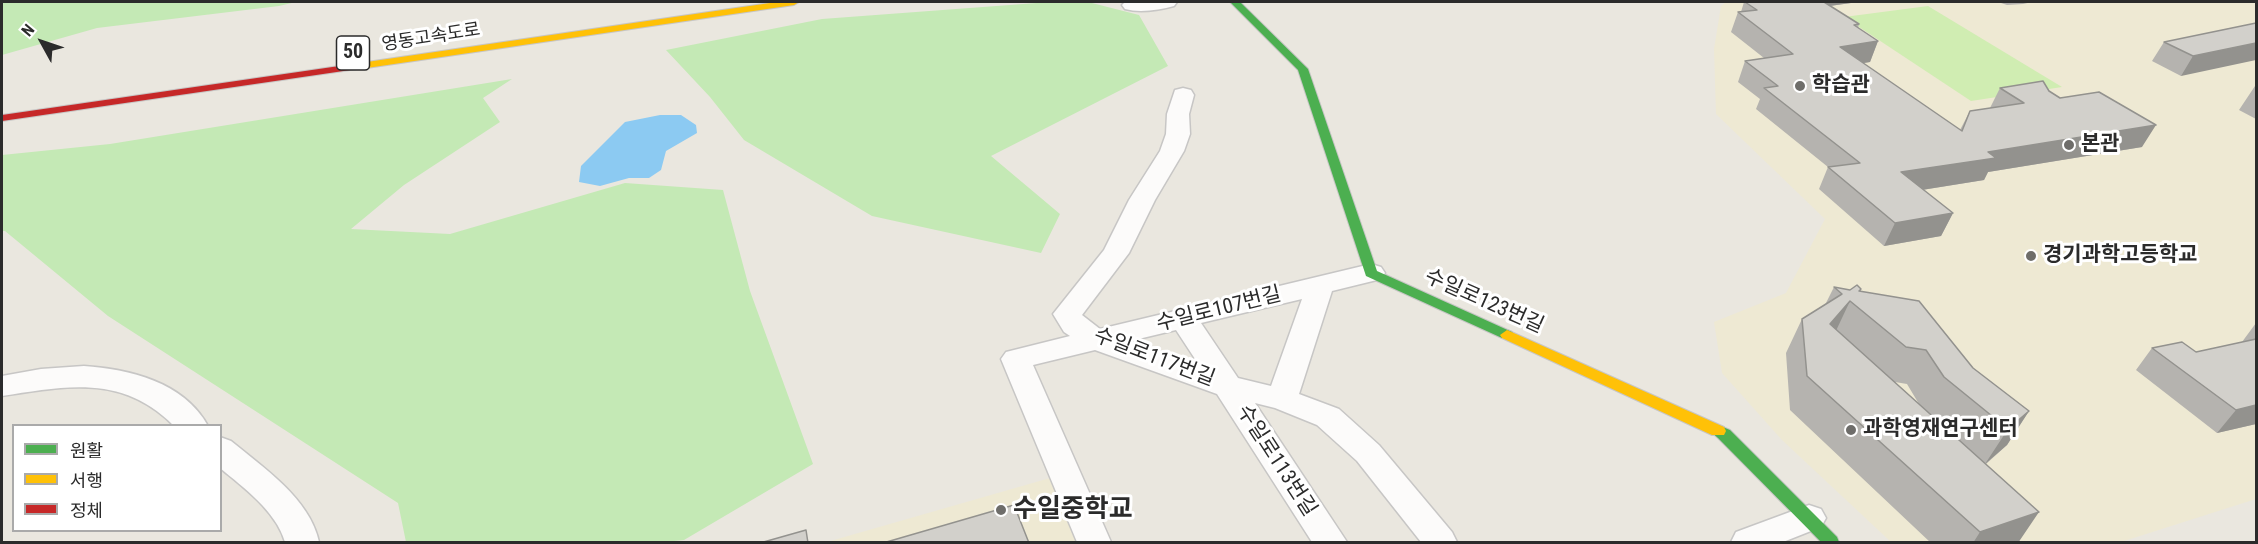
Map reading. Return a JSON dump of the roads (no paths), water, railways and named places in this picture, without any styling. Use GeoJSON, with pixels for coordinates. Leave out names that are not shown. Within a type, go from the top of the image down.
{"type":"FeatureCollection","features":[{"type":"Feature","properties":{"kind":"main road","name":"영동고속도로"},"geometry":{"type":"LineString","coordinates":[[339,55],[703,2]]}},
{"type":"Feature","properties":{"kind":"main road","name":"영동고속도로"},"geometry":{"type":"LineString","coordinates":[[2,118],[794,2]]}},
{"type":"Feature","properties":{"kind":"main road"},"geometry":{"type":"LineString","coordinates":[[1235,2],[1303,69],[1371,273]]}},
{"type":"Feature","properties":{"kind":"main road","name":"수일로123번길"},"geometry":{"type":"LineString","coordinates":[[1371,273],[1724,434],[1820,530]]}},
{"type":"Feature","properties":{"kind":"street"},"geometry":{"type":"LineString","coordinates":[[1132,5],[1167,2]]}},
{"type":"Feature","properties":{"kind":"street","name":"수일로117번길"},"geometry":{"type":"LineString","coordinates":[[1183,94],[1178,114],[1178,134],[1172,151],[1142,200],[1116,254],[1067,314],[1074,326],[1097,340],[1227,386],[1282,399],[1328,417],[1368,453],[1440,543]]}},
{"type":"Feature","properties":{"kind":"street","name":"수일로107번길"},"geometry":{"type":"LineString","coordinates":[[1094,543],[1016,359],[1371,273]]}},
{"type":"Feature","properties":{"kind":"street"},"geometry":{"type":"LineString","coordinates":[[1282,399],[1320,285]]}},
{"type":"Feature","properties":{"kind":"street","name":"수일로113번길"},"geometry":{"type":"LineString","coordinates":[[1183,318],[1330,543]]}},
{"type":"Feature","properties":{"kind":"street"},"geometry":{"type":"LineString","coordinates":[[2,386],[26,381],[88,378],[131,383],[161,398],[192,424]]}},
{"type":"Feature","properties":{"kind":"street"},"geometry":{"type":"LineString","coordinates":[[222,451],[268,491],[301,532],[302,543]]}},
{"type":"Feature","properties":{"kind":"street"},"geometry":{"type":"LineString","coordinates":[[1748,543],[1820,530]]}},
{"type":"Feature","properties":{"kind":"water"},"geometry":{"type":"Polygon","coordinates":[[[660,115],[681,115],[696,125],[697,133],[666,151],[661,170],[649,178],[629,178],[600,186],[579,182],[581,166],[625,122],[660,115]]]}},
{"type":"Feature","properties":{"kind":"place","name":"학습관"},"geometry":{"type":"Point","coordinates":[1800,86]}},
{"type":"Feature","properties":{"kind":"place","name":"본관"},"geometry":{"type":"Point","coordinates":[2069,145]}},
{"type":"Feature","properties":{"kind":"place","name":"경기과학고등학교"},"geometry":{"type":"Point","coordinates":[2031,256]}},
{"type":"Feature","properties":{"kind":"place","name":"과학영재연구센터"},"geometry":{"type":"Point","coordinates":[1851,430]}},
{"type":"Feature","properties":{"kind":"place","name":"수일중학교"},"geometry":{"type":"Point","coordinates":[1001,510]}}]}
